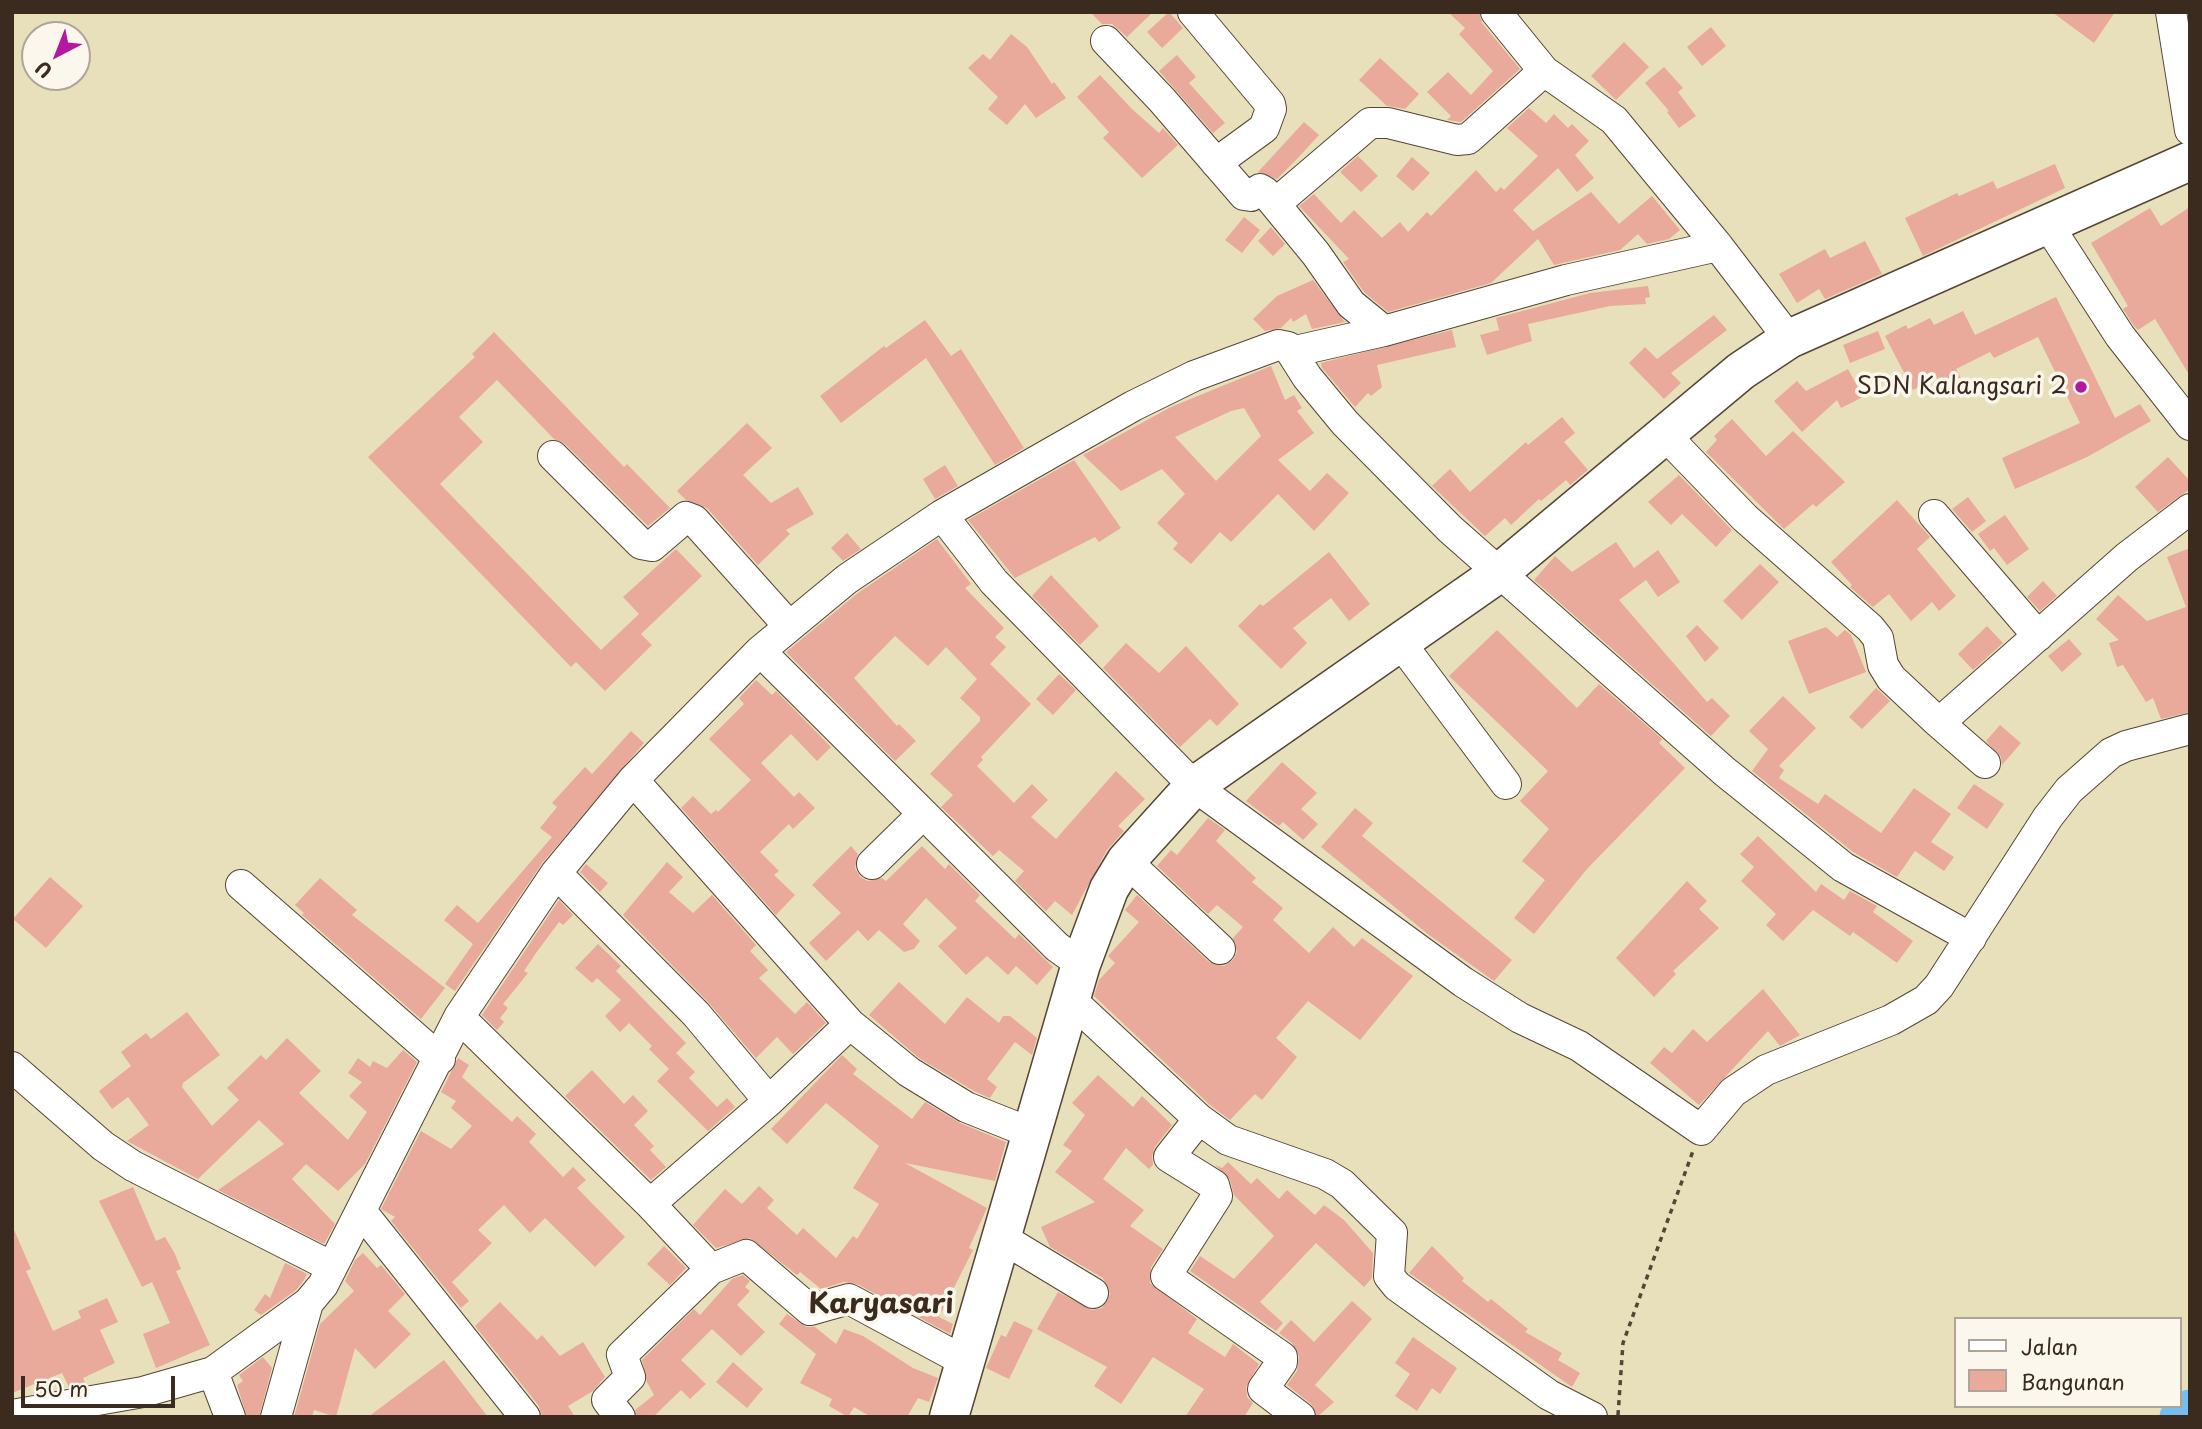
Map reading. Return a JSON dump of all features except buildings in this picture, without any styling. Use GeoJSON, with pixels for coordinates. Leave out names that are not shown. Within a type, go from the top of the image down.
{"type":"FeatureCollection","features":[{"type":"Feature","properties":{"kind":"main road"},"geometry":{"type":"LineString","coordinates":[[948,1417],[1081,964],[1109,889],[1126,861],[1194,786],[1499,573],[1741,371],[1789,339],[2190,161]]}},
{"type":"Feature","properties":{"kind":"street"},"geometry":{"type":"LineString","coordinates":[[1193,12],[1270,104],[1271,109],[1264,128],[1216,163]]}},
{"type":"Feature","properties":{"kind":"street"},"geometry":{"type":"LineString","coordinates":[[2171,12],[2190,130]]}},
{"type":"Feature","properties":{"kind":"street"},"geometry":{"type":"LineString","coordinates":[[1511,19],[1544,71],[1614,120],[1718,246],[1789,339]]}},
{"type":"Feature","properties":{"kind":"street"},"geometry":{"type":"LineString","coordinates":[[1106,41],[1162,100],[1244,195],[1251,196],[1260,189],[1275,204],[1352,304],[1384,331]]}},
{"type":"Feature","properties":{"kind":"street"},"geometry":{"type":"LineString","coordinates":[[1275,204],[1370,122],[1388,122],[1457,140],[1468,139],[1544,71]]}},
{"type":"Feature","properties":{"kind":"street"},"geometry":{"type":"LineString","coordinates":[[2048,225],[2128,347],[2190,425]]}},
{"type":"Feature","properties":{"kind":"street"},"geometry":{"type":"LineString","coordinates":[[1291,352],[1384,331],[1566,280],[1718,246]]}},
{"type":"Feature","properties":{"kind":"street"},"geometry":{"type":"LineString","coordinates":[[12,1415],[144,1392],[213,1372],[308,1303],[323,1285],[459,1017],[556,873],[633,780],[760,650],[788,625],[887,551],[942,515],[1068,441],[1169,388],[1278,345],[1286,345],[1307,377],[1345,423],[1450,529],[1724,771],[1813,844],[1862,879],[1971,938]]}},
{"type":"Feature","properties":{"kind":"street"},"geometry":{"type":"LineString","coordinates":[[1665,435],[1745,518],[1870,628],[1878,638],[1881,657],[1891,678],[1985,763]]}},
{"type":"Feature","properties":{"kind":"street"},"geometry":{"type":"LineString","coordinates":[[552,456],[641,544],[652,545],[686,517],[694,520],[788,625]]}},
{"type":"Feature","properties":{"kind":"street"},"geometry":{"type":"LineString","coordinates":[[1939,723],[2127,557],[2190,509]]}},
{"type":"Feature","properties":{"kind":"street"},"geometry":{"type":"LineString","coordinates":[[942,515],[994,582],[1194,786],[1464,982],[1520,1018],[1579,1046],[1701,1130],[1733,1092],[1766,1070],[1917,1007],[1939,986],[2048,817],[2069,790],[2111,753],[2126,746],[2190,729]]}},
{"type":"Feature","properties":{"kind":"street"},"geometry":{"type":"LineString","coordinates":[[1934,515],[2038,636]]}},
{"type":"Feature","properties":{"kind":"street"},"geometry":{"type":"LineString","coordinates":[[1400,642],[1506,784]]}},
{"type":"Feature","properties":{"kind":"street"},"geometry":{"type":"LineString","coordinates":[[760,650],[1057,947],[1081,964]]}},
{"type":"Feature","properties":{"kind":"street"},"geometry":{"type":"LineString","coordinates":[[633,780],[850,1024],[909,1072],[954,1100],[1031,1133]]}},
{"type":"Feature","properties":{"kind":"street"},"geometry":{"type":"LineString","coordinates":[[872,864],[923,814]]}},
{"type":"Feature","properties":{"kind":"street"},"geometry":{"type":"LineString","coordinates":[[1126,861],[1220,948]]}},
{"type":"Feature","properties":{"kind":"street"},"geometry":{"type":"LineString","coordinates":[[556,873],[688,1005],[769,1101]]}},
{"type":"Feature","properties":{"kind":"street"},"geometry":{"type":"LineString","coordinates":[[241,885],[440,1059]]}},
{"type":"Feature","properties":{"kind":"street"},"geometry":{"type":"LineString","coordinates":[[1071,1000],[1199,1119],[1228,1140],[1325,1174],[1342,1184],[1392,1233],[1390,1276],[1397,1286],[1549,1395],[1592,1417]]}},
{"type":"Feature","properties":{"kind":"street"},"geometry":{"type":"LineString","coordinates":[[459,1017],[650,1204],[711,1269]]}},
{"type":"Feature","properties":{"kind":"street"},"geometry":{"type":"LineString","coordinates":[[650,1204],[769,1101],[850,1024]]}},
{"type":"Feature","properties":{"kind":"street"},"geometry":{"type":"LineString","coordinates":[[12,1067],[103,1146],[133,1166],[332,1267]]}},
{"type":"Feature","properties":{"kind":"street"},"geometry":{"type":"LineString","coordinates":[[1199,1119],[1169,1157],[1214,1185],[1217,1196],[1166,1276],[1282,1357],[1282,1362],[1263,1387],[1263,1391],[1300,1417]]}},
{"type":"Feature","properties":{"kind":"street"},"geometry":{"type":"LineString","coordinates":[[361,1211],[525,1417]]}},
{"type":"Feature","properties":{"kind":"street"},"geometry":{"type":"LineString","coordinates":[[1002,1238],[1093,1293]]}},
{"type":"Feature","properties":{"kind":"street"},"geometry":{"type":"LineString","coordinates":[[620,1417],[607,1400],[630,1377],[622,1355],[711,1269],[746,1255],[810,1310],[849,1299],[966,1362]]}},
{"type":"Feature","properties":{"kind":"street"},"geometry":{"type":"LineString","coordinates":[[276,1417],[308,1303]]}},
{"type":"Feature","properties":{"kind":"street"},"geometry":{"type":"LineString","coordinates":[[213,1372],[230,1417]]}},
{"type":"Feature","properties":{"kind":"path"},"geometry":{"type":"LineString","coordinates":[[1618,1417],[1623,1343],[1701,1130]]}},
{"type":"Feature","properties":{"kind":"waterway"},"geometry":{"type":"LineString","coordinates":[[2178,1417],[2190,1408]]}},
{"type":"Feature","properties":{"kind":"place","name":"SDN Kalangsari 2"},"geometry":{"type":"Point","coordinates":[2081,387]}},
{"type":"Feature","properties":{"kind":"district","name":"Karyasari"},"geometry":{"type":"Point","coordinates":[881,1305]}}]}
